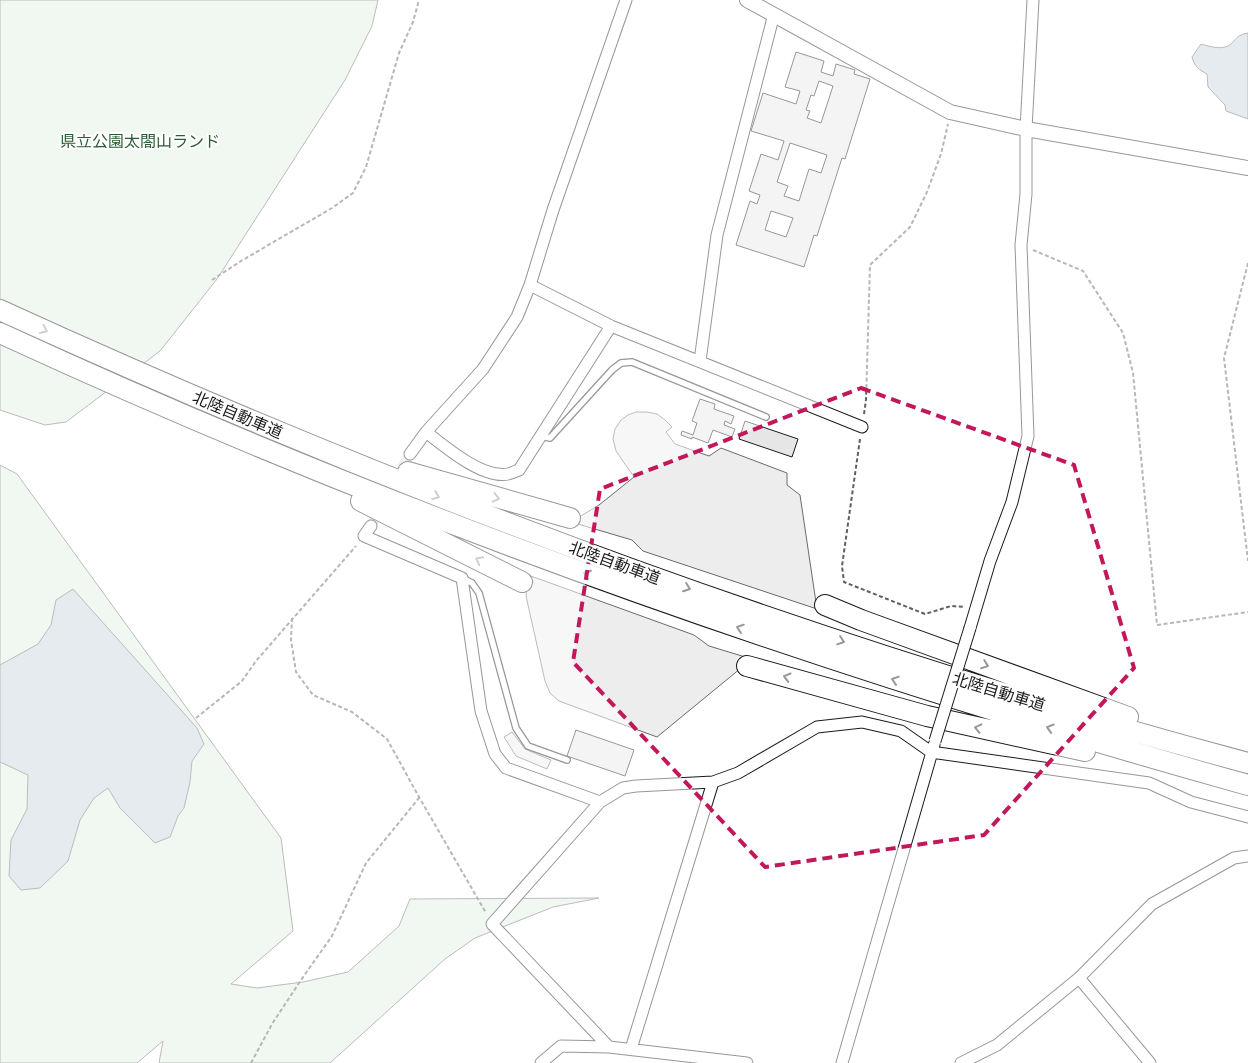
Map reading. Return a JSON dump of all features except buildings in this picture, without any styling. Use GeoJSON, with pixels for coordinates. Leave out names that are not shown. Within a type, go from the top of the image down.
{"type":"FeatureCollection","features":[{"type":"Feature","properties":{"kind":"highway","name":"北陸自動車道"},"geometry":{"type":"LineString","coordinates":[[0,310],[360,466],[436,496],[708,595],[870,650],[1059,710],[1248,763]]}},
{"type":"Feature","properties":{"kind":"highway","name":"北陸自動車道"},"geometry":{"type":"LineString","coordinates":[[0,333],[350,484],[515,548],[692,612],[952,698],[1052,729],[1248,785]]}},
{"type":"Feature","properties":{"kind":"highway"},"geometry":{"type":"LineString","coordinates":[[56,358],[135,399],[342,492],[522,582]]}},
{"type":"Feature","properties":{"kind":"highway"},"geometry":{"type":"LineString","coordinates":[[202,399],[373,461],[570,518]]}},
{"type":"Feature","properties":{"kind":"highway"},"geometry":{"type":"LineString","coordinates":[[825,605],[861,620],[1178,735],[1248,756]]}},
{"type":"Feature","properties":{"kind":"highway"},"geometry":{"type":"LineString","coordinates":[[747,666],[927,716],[1248,785]]}},
{"type":"Feature","properties":{"kind":"street"},"geometry":{"type":"LineString","coordinates":[[410,454],[426,432],[483,369],[517,317],[530,285],[553,210],[626,0]]}},
{"type":"Feature","properties":{"kind":"street"},"geometry":{"type":"LineString","coordinates":[[747,0],[950,112],[1026,129],[1248,168]]}},
{"type":"Feature","properties":{"kind":"street"},"geometry":{"type":"LineString","coordinates":[[842,1063],[933,747],[990,561],[1012,502],[1028,436],[1022,245],[1026,194],[1026,129],[1033,0]]}},
{"type":"Feature","properties":{"kind":"street"},"geometry":{"type":"LineString","coordinates":[[700,361],[717,235],[774,14]]}},
{"type":"Feature","properties":{"kind":"street"},"geometry":{"type":"LineString","coordinates":[[530,285],[611,326],[862,427]]}},
{"type":"Feature","properties":{"kind":"street"},"geometry":{"type":"LineString","coordinates":[[426,432],[459,458],[491,472],[507,474],[519,470],[611,326]]}},
{"type":"Feature","properties":{"kind":"street"},"geometry":{"type":"LineString","coordinates":[[371,526],[364,536],[462,578],[481,711],[495,754],[506,768],[600,802]]}},
{"type":"Feature","properties":{"kind":"street"},"geometry":{"type":"LineString","coordinates":[[609,1046],[492,924],[600,802],[623,788],[713,782],[738,773],[817,727],[862,722],[901,731],[933,747],[1149,784],[1192,802],[1248,817]]}},
{"type":"Feature","properties":{"kind":"street"},"geometry":{"type":"LineString","coordinates":[[631,1049],[713,782]]}},
{"type":"Feature","properties":{"kind":"street"},"geometry":{"type":"LineString","coordinates":[[961,1063],[997,1044],[1079,978],[1152,904],[1234,858],[1248,856]]}},
{"type":"Feature","properties":{"kind":"street"},"geometry":{"type":"LineString","coordinates":[[1079,978],[1150,1063]]}},
{"type":"Feature","properties":{"kind":"street"},"geometry":{"type":"LineString","coordinates":[[541,1063],[561,1046],[609,1046],[747,1063]]}},
{"type":"Feature","properties":{"kind":"lane"},"geometry":{"type":"LineString","coordinates":[[542,436],[550,438],[612,370],[621,363],[632,362],[766,417]]}},
{"type":"Feature","properties":{"kind":"lane"},"geometry":{"type":"LineString","coordinates":[[462,578],[472,583],[479,593],[516,728],[528,746],[567,760]]}},
{"type":"Feature","properties":{"kind":"path"},"geometry":{"type":"LineString","coordinates":[[212,280],[332,208],[352,192],[366,167],[399,53],[413,22],[419,0]]}},
{"type":"Feature","properties":{"kind":"path"},"geometry":{"type":"LineString","coordinates":[[950,112],[938,162],[927,192],[910,227],[870,265],[866,400],[842,566],[844,582],[925,614],[951,606],[976,607]]}},
{"type":"Feature","properties":{"kind":"path"},"geometry":{"type":"LineString","coordinates":[[1022,245],[1083,271],[1124,333],[1134,373],[1157,625],[1248,612]]}},
{"type":"Feature","properties":{"kind":"path"},"geometry":{"type":"LineString","coordinates":[[1248,262],[1224,358],[1248,561]]}},
{"type":"Feature","properties":{"kind":"path"},"geometry":{"type":"LineString","coordinates":[[196,718],[242,681],[292,618],[308,603],[364,536]]}},
{"type":"Feature","properties":{"kind":"path"},"geometry":{"type":"LineString","coordinates":[[292,618],[291,640],[296,672],[313,695],[352,712],[387,739],[492,924]]}},
{"type":"Feature","properties":{"kind":"path"},"geometry":{"type":"LineString","coordinates":[[251,1063],[272,1024],[332,936],[366,863],[419,797]]}},
{"type":"Feature","properties":{"kind":"highlighted area"},"geometry":{"type":"Polygon","coordinates":[[[861,388],[1074,465],[1134,668],[984,835],[765,867],[573,662],[600,489],[861,388]]]}},
{"type":"Feature","properties":{"kind":"green space","name":"県立公園太閤山ランド"},"geometry":{"type":"Polygon","coordinates":[[[0,0],[378,0],[372,26],[345,80],[217,279],[160,351],[66,422],[45,425],[0,410],[0,0]]]}},
{"type":"Feature","properties":{"kind":"green space"},"geometry":{"type":"Polygon","coordinates":[[[0,465],[17,474],[281,838],[293,931],[231,984],[257,988],[303,982],[348,972],[399,926],[410,899],[599,898],[553,907],[475,938],[445,959],[330,1063],[159,1063],[163,1041],[137,1063],[0,1063],[0,465]]]}},
{"type":"Feature","properties":{"kind":"shaded area"},"geometry":{"type":"Polygon","coordinates":[[[1248,33],[1248,119],[1226,111],[1225,105],[1208,87],[1207,74],[1197,67],[1192,57],[1201,44],[1222,48],[1229,46],[1237,38],[1248,33]]]}},
{"type":"Feature","properties":{"kind":"shaded area"},"geometry":{"type":"Polygon","coordinates":[[[636,412],[657,414],[665,420],[672,427],[666,432],[675,444],[709,456],[721,448],[787,473],[787,485],[800,495],[817,609],[643,551],[632,540],[571,522],[599,505],[634,477],[616,451],[613,439],[615,429],[621,420],[636,412]]]}},
{"type":"Feature","properties":{"kind":"shaded area"},"geometry":{"type":"Polygon","coordinates":[[[528,575],[694,635],[709,646],[752,659],[657,737],[559,701],[550,693],[545,681],[526,596],[528,575]]]}},
{"type":"Feature","properties":{"kind":"shaded area"},"geometry":{"type":"Polygon","coordinates":[[[73,589],[197,728],[204,744],[192,761],[190,782],[184,808],[178,816],[170,837],[155,843],[120,808],[108,788],[94,798],[80,820],[68,861],[40,888],[21,890],[9,876],[11,840],[27,809],[28,775],[0,762],[0,665],[38,644],[51,625],[56,600],[73,589]]]}},
{"type":"Feature","properties":{"kind":"shaded area"},"geometry":{"type":"Polygon","coordinates":[[[512,732],[525,749],[551,760],[547,769],[516,756],[504,737],[512,732]]]}},
{"type":"Feature","properties":{"kind":"tunnel"},"geometry":{"type":"LineString","coordinates":[[371,526],[410,454]]}}]}
